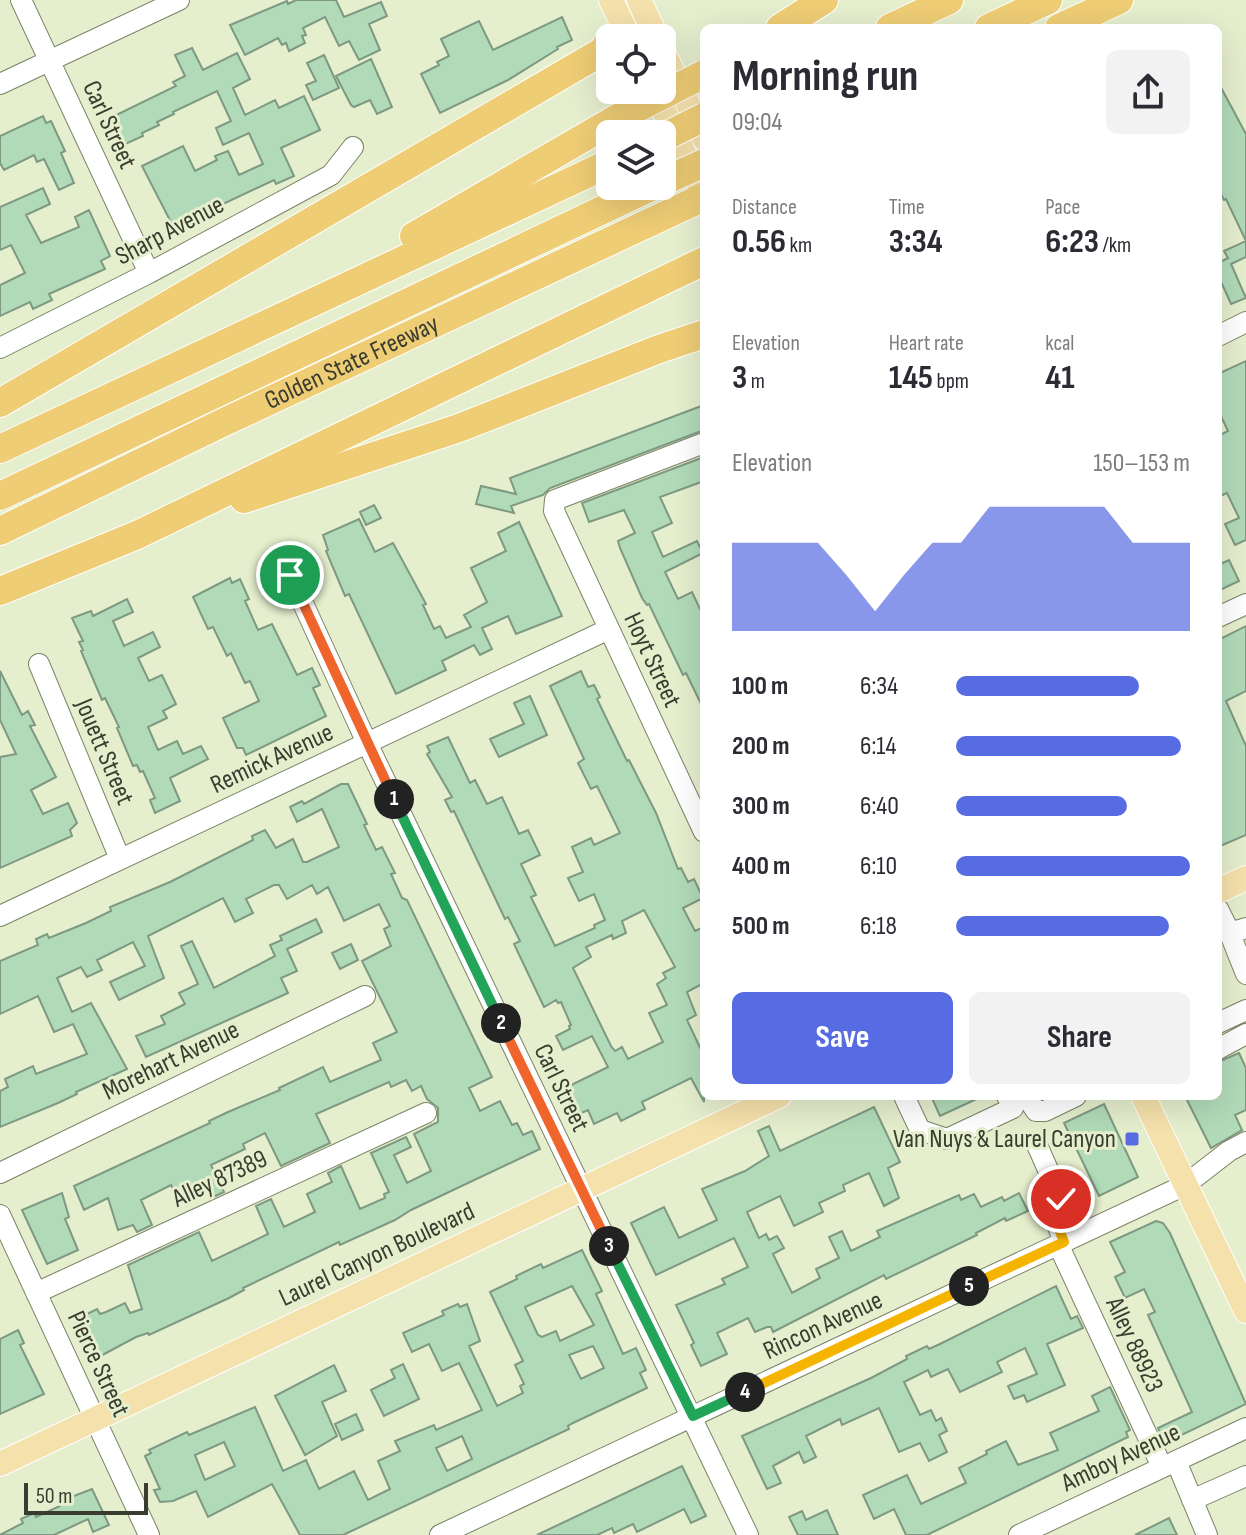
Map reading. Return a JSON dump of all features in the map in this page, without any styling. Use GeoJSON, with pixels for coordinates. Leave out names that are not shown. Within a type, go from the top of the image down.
{"type":"FeatureCollection","features":[{"type":"Feature","properties":{"kind":"highway"},"geometry":{"type":"LineString","coordinates":[[786,24],[824,0]]}},
{"type":"Feature","properties":{"kind":"highway"},"geometry":{"type":"LineString","coordinates":[[898,24],[949,0]]}},
{"type":"Feature","properties":{"kind":"highway"},"geometry":{"type":"LineString","coordinates":[[997,24],[1048,0]]}},
{"type":"Feature","properties":{"kind":"highway"},"geometry":{"type":"LineString","coordinates":[[1068,24],[1119,0]]}},
{"type":"Feature","properties":{"kind":"highway"},"geometry":{"type":"LineString","coordinates":[[0,403],[603,51],[620,23]]}},
{"type":"Feature","properties":{"kind":"highway"},"geometry":{"type":"LineString","coordinates":[[256,328],[614,120],[700,76]]}},
{"type":"Feature","properties":{"kind":"highway"},"geometry":{"type":"LineString","coordinates":[[676,131],[700,119]]}},
{"type":"Feature","properties":{"kind":"highway"},"geometry":{"type":"LineString","coordinates":[[676,176],[700,165]]}},
{"type":"Feature","properties":{"kind":"highway"},"geometry":{"type":"LineString","coordinates":[[0,449],[596,170]]}},
{"type":"Feature","properties":{"kind":"highway","name":"Golden State Freeway"},"geometry":{"type":"LineString","coordinates":[[0,531],[700,198]]}},
{"type":"Feature","properties":{"kind":"highway"},"geometry":{"type":"LineString","coordinates":[[0,496],[624,200]]}},
{"type":"Feature","properties":{"kind":"highway"},"geometry":{"type":"LineString","coordinates":[[0,591],[137,535],[695,266]]}},
{"type":"Feature","properties":{"kind":"highway"},"geometry":{"type":"LineString","coordinates":[[137,535],[459,428],[700,335]]}},
{"type":"Feature","properties":{"kind":"highway"},"geometry":{"type":"LineString","coordinates":[[0,482],[81,443],[92,405]]}},
{"type":"Feature","properties":{"kind":"main road"},"geometry":{"type":"LineString","coordinates":[[676,79],[700,130]]}},
{"type":"Feature","properties":{"kind":"main road"},"geometry":{"type":"LineString","coordinates":[[661,104],[700,188]]}},
{"type":"Feature","properties":{"kind":"main road"},"geometry":{"type":"LineString","coordinates":[[1222,890],[1245,881]]}},
{"type":"Feature","properties":{"kind":"main road","name":"Laurel Canyon Boulevard"},"geometry":{"type":"LineString","coordinates":[[0,1464],[771,1100]]}},
{"type":"Feature","properties":{"kind":"main road"},"geometry":{"type":"LineString","coordinates":[[1145,1100],[1246,1311]]}},
{"type":"Feature","properties":{"kind":"street","name":"Carl Street"},"geometry":{"type":"LineString","coordinates":[[21,0],[149,273]]}},
{"type":"Feature","properties":{"kind":"street"},"geometry":{"type":"LineString","coordinates":[[0,84],[179,0]]}},
{"type":"Feature","properties":{"kind":"street","name":"Sharp Avenue"},"geometry":{"type":"LineString","coordinates":[[0,348],[149,273],[331,175],[353,147]]}},
{"type":"Feature","properties":{"kind":"street"},"geometry":{"type":"LineString","coordinates":[[1222,334],[1246,322]]}},
{"type":"Feature","properties":{"kind":"street","name":"Hoyt Street"},"geometry":{"type":"LineString","coordinates":[[700,445],[555,500],[554,511],[700,823]]}},
{"type":"Feature","properties":{"kind":"street","name":"Carl Street"},"geometry":{"type":"LineString","coordinates":[[290,575],[367,743],[748,1535]]}},
{"type":"Feature","properties":{"kind":"street"},"geometry":{"type":"LineString","coordinates":[[1222,615],[1246,604]]}},
{"type":"Feature","properties":{"kind":"street","name":"Remick Avenue"},"geometry":{"type":"LineString","coordinates":[[0,916],[609,629]]}},
{"type":"Feature","properties":{"kind":"street","name":"Jouett Street"},"geometry":{"type":"LineString","coordinates":[[39,664],[120,859]]}},
{"type":"Feature","properties":{"kind":"street"},"geometry":{"type":"LineString","coordinates":[[1222,914],[1236,932],[1246,974]]}},
{"type":"Feature","properties":{"kind":"street","name":"Morehart Avenue"},"geometry":{"type":"LineString","coordinates":[[0,1173],[365,996]]}},
{"type":"Feature","properties":{"kind":"street"},"geometry":{"type":"LineString","coordinates":[[1222,1021],[1246,1010]]}},
{"type":"Feature","properties":{"kind":"street"},"geometry":{"type":"LineString","coordinates":[[1222,1047],[1246,1034]]}},
{"type":"Feature","properties":{"kind":"street"},"geometry":{"type":"LineString","coordinates":[[906,1100],[920,1130],[947,1139],[1013,1108],[1009,1100]]}},
{"type":"Feature","properties":{"kind":"street"},"geometry":{"type":"LineString","coordinates":[[1028,1100],[1036,1111],[1045,1111],[1068,1100]]}},
{"type":"Feature","properties":{"kind":"street","name":"Alley 87389"},"geometry":{"type":"LineString","coordinates":[[36,1293],[426,1113]]}},
{"type":"Feature","properties":{"kind":"street","name":"Rincon Avenue"},"geometry":{"type":"LineString","coordinates":[[440,1535],[1185,1185],[1229,1151],[1246,1142]]}},
{"type":"Feature","properties":{"kind":"street","name":"Alley 88923"},"geometry":{"type":"LineString","coordinates":[[1037,1145],[1061,1199],[1053,1214],[1061,1243],[1169,1464],[1199,1518]]}},
{"type":"Feature","properties":{"kind":"street","name":"Pierce Street"},"geometry":{"type":"LineString","coordinates":[[0,1215],[149,1535]]}},
{"type":"Feature","properties":{"kind":"street","name":"Amboy Avenue"},"geometry":{"type":"LineString","coordinates":[[1019,1535],[1246,1428]]}},
{"type":"Feature","properties":{"kind":"street"},"geometry":{"type":"LineString","coordinates":[[1216,1535],[1210,1523],[1199,1518],[1246,1476]]}},
{"type":"Feature","properties":{"kind":"building"},"geometry":{"type":"Polygon","coordinates":[[[296,0],[336,0],[344,17],[381,2],[387,16],[369,24],[380,50],[359,60],[349,41],[339,46],[325,17],[303,28],[305,43],[289,51],[286,43],[282,45],[278,38],[245,55],[230,25],[296,0]]]}},
{"type":"Feature","properties":{"kind":"building"},"geometry":{"type":"Polygon","coordinates":[[[562,17],[572,40],[508,80],[440,113],[421,74],[449,56],[441,39],[479,21],[493,50],[562,17]]]}},
{"type":"Feature","properties":{"kind":"building"},"geometry":{"type":"Polygon","coordinates":[[[192,48],[203,70],[237,53],[250,79],[233,88],[245,115],[275,100],[279,108],[304,96],[320,130],[281,148],[294,176],[276,184],[274,180],[208,211],[195,223],[176,232],[142,166],[183,146],[195,171],[217,160],[215,156],[228,151],[239,175],[263,164],[249,133],[223,145],[216,128],[231,121],[217,91],[173,112],[157,122],[159,125],[142,133],[143,136],[121,146],[112,133],[106,120],[176,86],[173,82],[185,76],[175,55],[192,48]]]}},
{"type":"Feature","properties":{"kind":"building"},"geometry":{"type":"Polygon","coordinates":[[[324,55],[339,88],[313,100],[306,85],[316,81],[307,63],[324,55]]]}},
{"type":"Feature","properties":{"kind":"building"},"geometry":{"type":"Polygon","coordinates":[[[371,59],[392,107],[377,114],[370,100],[354,107],[351,105],[336,76],[371,59]]]}},
{"type":"Feature","properties":{"kind":"building"},"geometry":{"type":"Polygon","coordinates":[[[1222,89],[1246,134],[1246,241],[1224,200],[1222,89]]]}},
{"type":"Feature","properties":{"kind":"building"},"geometry":{"type":"Polygon","coordinates":[[[43,116],[46,123],[51,121],[65,151],[61,153],[74,183],[59,190],[44,159],[37,162],[34,155],[4,170],[0,163],[0,136],[43,116]]]}},
{"type":"Feature","properties":{"kind":"building"},"geometry":{"type":"Polygon","coordinates":[[[43,188],[50,204],[26,215],[41,243],[79,227],[75,217],[89,210],[110,256],[101,261],[105,269],[49,294],[52,300],[33,309],[30,302],[0,316],[0,285],[25,273],[11,245],[0,250],[0,207],[43,188]]]}},
{"type":"Feature","properties":{"kind":"building"},"geometry":{"type":"Polygon","coordinates":[[[1246,241],[1246,257],[1231,264],[1246,298],[1231,304],[1222,284],[1222,261],[1228,258],[1224,251],[1246,241]]]}},
{"type":"Feature","properties":{"kind":"building"},"geometry":{"type":"Polygon","coordinates":[[[1246,361],[1246,540],[1235,545],[1225,524],[1239,518],[1227,493],[1222,495],[1222,434],[1228,431],[1222,418],[1222,372],[1246,361]]]}},
{"type":"Feature","properties":{"kind":"building"},"geometry":{"type":"Polygon","coordinates":[[[700,407],[700,432],[550,488],[543,495],[511,506],[514,513],[476,504],[481,486],[516,494],[510,478],[700,407]]]}},
{"type":"Feature","properties":{"kind":"building"},"geometry":{"type":"Polygon","coordinates":[[[700,459],[700,482],[660,497],[672,523],[652,532],[663,557],[697,541],[700,547],[700,554],[665,572],[678,599],[692,592],[700,609],[700,702],[686,673],[683,675],[649,604],[642,598],[620,548],[618,541],[635,533],[624,510],[589,522],[582,503],[700,459]]]}},
{"type":"Feature","properties":{"kind":"building"},"geometry":{"type":"Polygon","coordinates":[[[374,505],[381,518],[366,525],[360,512],[374,505]]]}},
{"type":"Feature","properties":{"kind":"building"},"geometry":{"type":"Polygon","coordinates":[[[359,519],[375,552],[393,543],[426,604],[423,605],[434,629],[440,626],[446,638],[471,627],[464,615],[487,602],[471,568],[506,551],[498,533],[519,522],[562,616],[516,634],[508,616],[482,628],[492,649],[480,655],[474,645],[442,661],[446,670],[396,694],[349,594],[345,596],[326,551],[323,535],[359,519]]]}},
{"type":"Feature","properties":{"kind":"building"},"geometry":{"type":"Polygon","coordinates":[[[1229,560],[1239,581],[1222,589],[1222,563],[1229,560]]]}},
{"type":"Feature","properties":{"kind":"building"},"geometry":{"type":"Polygon","coordinates":[[[230,578],[232,583],[240,579],[249,599],[245,601],[258,630],[272,624],[297,675],[312,668],[320,685],[313,688],[326,716],[246,755],[243,748],[237,748],[223,718],[259,701],[250,681],[245,683],[231,653],[227,656],[213,627],[208,629],[193,597],[230,578]]]}},
{"type":"Feature","properties":{"kind":"building"},"geometry":{"type":"Polygon","coordinates":[[[127,599],[133,612],[113,621],[124,646],[153,632],[160,647],[138,658],[149,681],[162,675],[176,704],[163,711],[167,718],[148,727],[158,750],[177,741],[183,754],[201,746],[208,759],[170,778],[180,801],[155,813],[150,800],[155,798],[143,771],[140,772],[137,765],[133,766],[119,727],[105,698],[102,700],[81,651],[79,642],[83,641],[72,618],[91,611],[93,616],[127,599]]]}},
{"type":"Feature","properties":{"kind":"building"},"geometry":{"type":"Polygon","coordinates":[[[1246,626],[1246,691],[1226,701],[1246,746],[1246,835],[1222,845],[1222,638],[1246,626]]]}},
{"type":"Feature","properties":{"kind":"building"},"geometry":{"type":"Polygon","coordinates":[[[0,671],[22,715],[28,711],[35,725],[30,726],[56,777],[31,790],[43,814],[68,803],[77,823],[70,830],[72,836],[0,868],[0,757],[16,754],[0,720],[0,671]]]}},
{"type":"Feature","properties":{"kind":"building"},"geometry":{"type":"Polygon","coordinates":[[[581,671],[588,687],[594,685],[600,697],[597,699],[656,813],[678,869],[681,868],[688,882],[694,879],[700,892],[700,900],[683,908],[695,931],[700,929],[700,985],[687,992],[696,1015],[687,1020],[700,1048],[700,1095],[691,1078],[642,1102],[645,1109],[621,1121],[617,1113],[594,1124],[588,1110],[577,1115],[565,1088],[608,1067],[592,1036],[563,1050],[556,1036],[570,1029],[571,1025],[561,1002],[556,1000],[544,1007],[514,944],[520,941],[508,917],[505,919],[454,811],[451,812],[445,800],[452,797],[427,754],[430,752],[427,746],[448,737],[470,783],[475,780],[487,804],[502,797],[519,834],[528,830],[540,855],[521,864],[536,895],[531,897],[555,946],[595,928],[594,925],[605,920],[594,894],[579,901],[568,878],[583,872],[572,847],[591,838],[594,845],[620,833],[597,786],[591,789],[578,763],[584,759],[550,686],[581,671]],[[644,910],[622,921],[626,933],[613,939],[612,935],[586,947],[591,957],[573,968],[611,1046],[615,1051],[622,1047],[628,1059],[663,1042],[649,1013],[667,1005],[657,984],[666,978],[663,973],[675,967],[644,910]]]}},
{"type":"Feature","properties":{"kind":"building"},"geometry":{"type":"Polygon","coordinates":[[[530,696],[547,735],[499,757],[490,739],[524,724],[514,703],[530,696]]]}},
{"type":"Feature","properties":{"kind":"building"},"geometry":{"type":"Polygon","coordinates":[[[341,784],[348,784],[376,850],[382,847],[395,873],[391,874],[402,898],[407,900],[492,1077],[469,1088],[480,1111],[500,1101],[512,1125],[517,1123],[523,1135],[532,1131],[540,1149],[395,1220],[340,1245],[339,1242],[243,1288],[229,1298],[149,1335],[136,1337],[93,1360],[84,1340],[92,1337],[83,1316],[97,1309],[100,1314],[125,1303],[130,1313],[142,1309],[128,1265],[199,1232],[212,1261],[268,1234],[256,1206],[271,1199],[284,1227],[315,1212],[307,1194],[332,1182],[328,1173],[341,1166],[360,1209],[385,1198],[384,1194],[389,1192],[371,1153],[406,1137],[411,1147],[394,1155],[407,1183],[431,1171],[414,1134],[438,1122],[438,1108],[427,1099],[421,1086],[412,1091],[406,1080],[391,1087],[389,1082],[316,1114],[330,1143],[281,1166],[265,1133],[243,1144],[245,1149],[211,1165],[224,1192],[211,1198],[206,1190],[180,1202],[171,1185],[141,1200],[152,1225],[137,1232],[133,1225],[118,1230],[108,1198],[84,1210],[74,1186],[323,1067],[330,1082],[381,1060],[373,1043],[397,1032],[362,961],[391,946],[384,929],[390,926],[379,904],[344,921],[328,887],[317,894],[312,885],[287,899],[279,885],[274,885],[246,899],[253,913],[235,922],[223,898],[148,936],[164,978],[119,1000],[110,982],[145,966],[133,942],[97,960],[102,970],[87,977],[81,967],[57,978],[72,1012],[91,1003],[127,1069],[0,1127],[0,1091],[8,1087],[5,1079],[33,1066],[36,1074],[87,1054],[73,1024],[54,1032],[38,996],[0,1014],[0,961],[38,945],[36,939],[47,934],[49,938],[86,923],[111,911],[110,907],[170,882],[253,840],[252,836],[265,830],[276,848],[293,839],[303,862],[339,847],[322,809],[297,822],[290,807],[302,801],[304,804],[341,784]]]}},
{"type":"Feature","properties":{"kind":"building"},"geometry":{"type":"Polygon","coordinates":[[[316,919],[322,932],[287,949],[297,971],[281,978],[288,993],[146,1057],[136,1036],[165,1024],[161,1016],[185,1004],[179,993],[198,984],[181,946],[192,941],[214,988],[275,956],[270,945],[282,940],[280,936],[316,919]]]}},
{"type":"Feature","properties":{"kind":"building"},"geometry":{"type":"Polygon","coordinates":[[[351,944],[358,960],[340,969],[332,953],[351,944]]]}},
{"type":"Feature","properties":{"kind":"building"},"geometry":{"type":"Polygon","coordinates":[[[1239,1053],[1246,1068],[1246,1110],[1235,1115],[1242,1130],[1211,1148],[1187,1100],[1222,1100],[1222,1060],[1239,1053]]]}},
{"type":"Feature","properties":{"kind":"building"},"geometry":{"type":"Polygon","coordinates":[[[933,1100],[974,1100],[940,1116],[933,1100]]]}},
{"type":"Feature","properties":{"kind":"building"},"geometry":{"type":"Polygon","coordinates":[[[1104,1104],[1138,1177],[1099,1196],[1064,1123],[1104,1104]]]}},
{"type":"Feature","properties":{"kind":"building"},"geometry":{"type":"Polygon","coordinates":[[[874,1107],[900,1162],[888,1168],[899,1198],[884,1206],[869,1173],[843,1185],[845,1191],[819,1203],[823,1212],[794,1226],[780,1196],[747,1212],[759,1238],[766,1234],[769,1240],[777,1236],[784,1248],[773,1254],[792,1293],[820,1278],[816,1269],[839,1258],[829,1237],[842,1231],[851,1251],[880,1237],[877,1231],[959,1195],[961,1200],[974,1194],[981,1207],[1019,1193],[1028,1211],[1006,1221],[1005,1218],[886,1279],[884,1275],[773,1332],[771,1327],[767,1327],[755,1332],[748,1318],[717,1333],[727,1354],[701,1366],[676,1305],[725,1284],[722,1279],[748,1267],[734,1238],[656,1275],[631,1223],[664,1207],[679,1238],[717,1220],[702,1189],[745,1171],[769,1156],[758,1131],[769,1126],[780,1151],[874,1107]]]}},
{"type":"Feature","properties":{"kind":"building"},"geometry":{"type":"Polygon","coordinates":[[[62,1193],[69,1217],[65,1219],[78,1250],[47,1264],[22,1210],[62,1193]]]}},
{"type":"Feature","properties":{"kind":"building"},"geometry":{"type":"Polygon","coordinates":[[[1156,1221],[1163,1223],[1170,1233],[1246,1404],[1165,1443],[1158,1428],[1192,1412],[1148,1315],[1155,1312],[1144,1289],[1125,1298],[1115,1277],[1125,1272],[1110,1242],[1156,1221]]]}},
{"type":"Feature","properties":{"kind":"building"},"geometry":{"type":"Polygon","coordinates":[[[582,1250],[602,1291],[596,1294],[623,1354],[636,1348],[646,1370],[640,1373],[647,1388],[573,1423],[568,1426],[569,1429],[343,1535],[300,1535],[272,1484],[208,1517],[196,1491],[173,1501],[160,1502],[154,1490],[160,1489],[145,1456],[151,1453],[149,1450],[255,1407],[283,1471],[306,1460],[319,1489],[354,1471],[368,1500],[390,1489],[378,1461],[400,1451],[395,1441],[434,1425],[436,1430],[482,1410],[459,1363],[442,1371],[429,1344],[412,1352],[403,1333],[444,1315],[442,1311],[458,1304],[460,1307],[467,1304],[480,1341],[469,1346],[497,1406],[523,1393],[520,1386],[524,1384],[515,1365],[523,1361],[490,1292],[541,1264],[543,1268],[582,1250]],[[572,1286],[525,1307],[538,1335],[542,1337],[556,1331],[560,1341],[594,1325],[572,1286]],[[593,1346],[569,1355],[581,1379],[604,1368],[593,1346]],[[462,1436],[436,1448],[447,1471],[472,1459],[462,1436]],[[224,1442],[195,1455],[205,1480],[235,1466],[224,1442]]]}},
{"type":"Feature","properties":{"kind":"building"},"geometry":{"type":"Polygon","coordinates":[[[1056,1286],[1071,1319],[1077,1316],[1083,1328],[1047,1344],[1065,1385],[1027,1402],[1024,1395],[1014,1399],[1008,1386],[1037,1374],[1025,1348],[997,1362],[1002,1372],[960,1392],[948,1369],[931,1377],[928,1370],[904,1382],[920,1415],[931,1410],[936,1421],[941,1418],[947,1431],[939,1435],[947,1452],[929,1461],[920,1443],[899,1452],[879,1408],[842,1425],[840,1419],[806,1436],[816,1457],[804,1463],[799,1452],[773,1466],[781,1483],[767,1489],[742,1436],[871,1378],[907,1359],[906,1356],[927,1346],[929,1349],[940,1344],[1056,1286]]]}},
{"type":"Feature","properties":{"kind":"building"},"geometry":{"type":"Polygon","coordinates":[[[18,1330],[24,1343],[20,1345],[44,1394],[0,1414],[0,1339],[18,1330]]]}},
{"type":"Feature","properties":{"kind":"building"},"geometry":{"type":"Polygon","coordinates":[[[403,1364],[419,1399],[384,1416],[371,1390],[395,1378],[391,1370],[403,1364]]]}},
{"type":"Feature","properties":{"kind":"building"},"geometry":{"type":"Polygon","coordinates":[[[334,1365],[346,1391],[322,1402],[337,1436],[305,1455],[275,1396],[334,1365]]]}},
{"type":"Feature","properties":{"kind":"building"},"geometry":{"type":"Polygon","coordinates":[[[1110,1387],[1130,1430],[1126,1432],[1128,1437],[927,1535],[906,1535],[894,1509],[874,1519],[863,1495],[907,1475],[921,1504],[966,1483],[959,1468],[1006,1441],[1018,1465],[1058,1450],[1050,1433],[1099,1411],[1092,1396],[1110,1387]]]}},
{"type":"Feature","properties":{"kind":"building"},"geometry":{"type":"Polygon","coordinates":[[[356,1414],[363,1430],[342,1440],[335,1424],[356,1414]]]}},
{"type":"Feature","properties":{"kind":"building"},"geometry":{"type":"Polygon","coordinates":[[[682,1466],[706,1516],[691,1523],[684,1509],[637,1532],[633,1524],[614,1533],[612,1528],[597,1535],[537,1535],[682,1466]]]}},
{"type":"Feature","properties":{"kind":"building"},"geometry":{"type":"Polygon","coordinates":[[[92,1489],[109,1525],[93,1532],[88,1519],[54,1535],[0,1535],[23,1523],[21,1519],[34,1513],[36,1517],[60,1506],[58,1502],[92,1489]]]}},
{"type":"Feature","properties":{"kind":"building"},"geometry":{"type":"Polygon","coordinates":[[[827,1510],[838,1535],[798,1535],[789,1517],[802,1511],[806,1520],[827,1510]]]}},
{"type":"Feature","properties":{"kind":"building"},"geometry":{"type":"Polygon","coordinates":[[[1169,1518],[1177,1535],[1135,1535],[1169,1518]]]}},
{"type":"Feature","properties":{"kind":"place","name":"Van Nuys & Laurel Canyon"},"geometry":{"type":"Point","coordinates":[1132,1139]}},
{"type":"Feature","properties":{"kind":"route"},"geometry":{"type":"LineString","coordinates":[[290,575],[581,1190],[693,1416],[1064,1242],[1053,1214],[1061,1199]]}}]}
